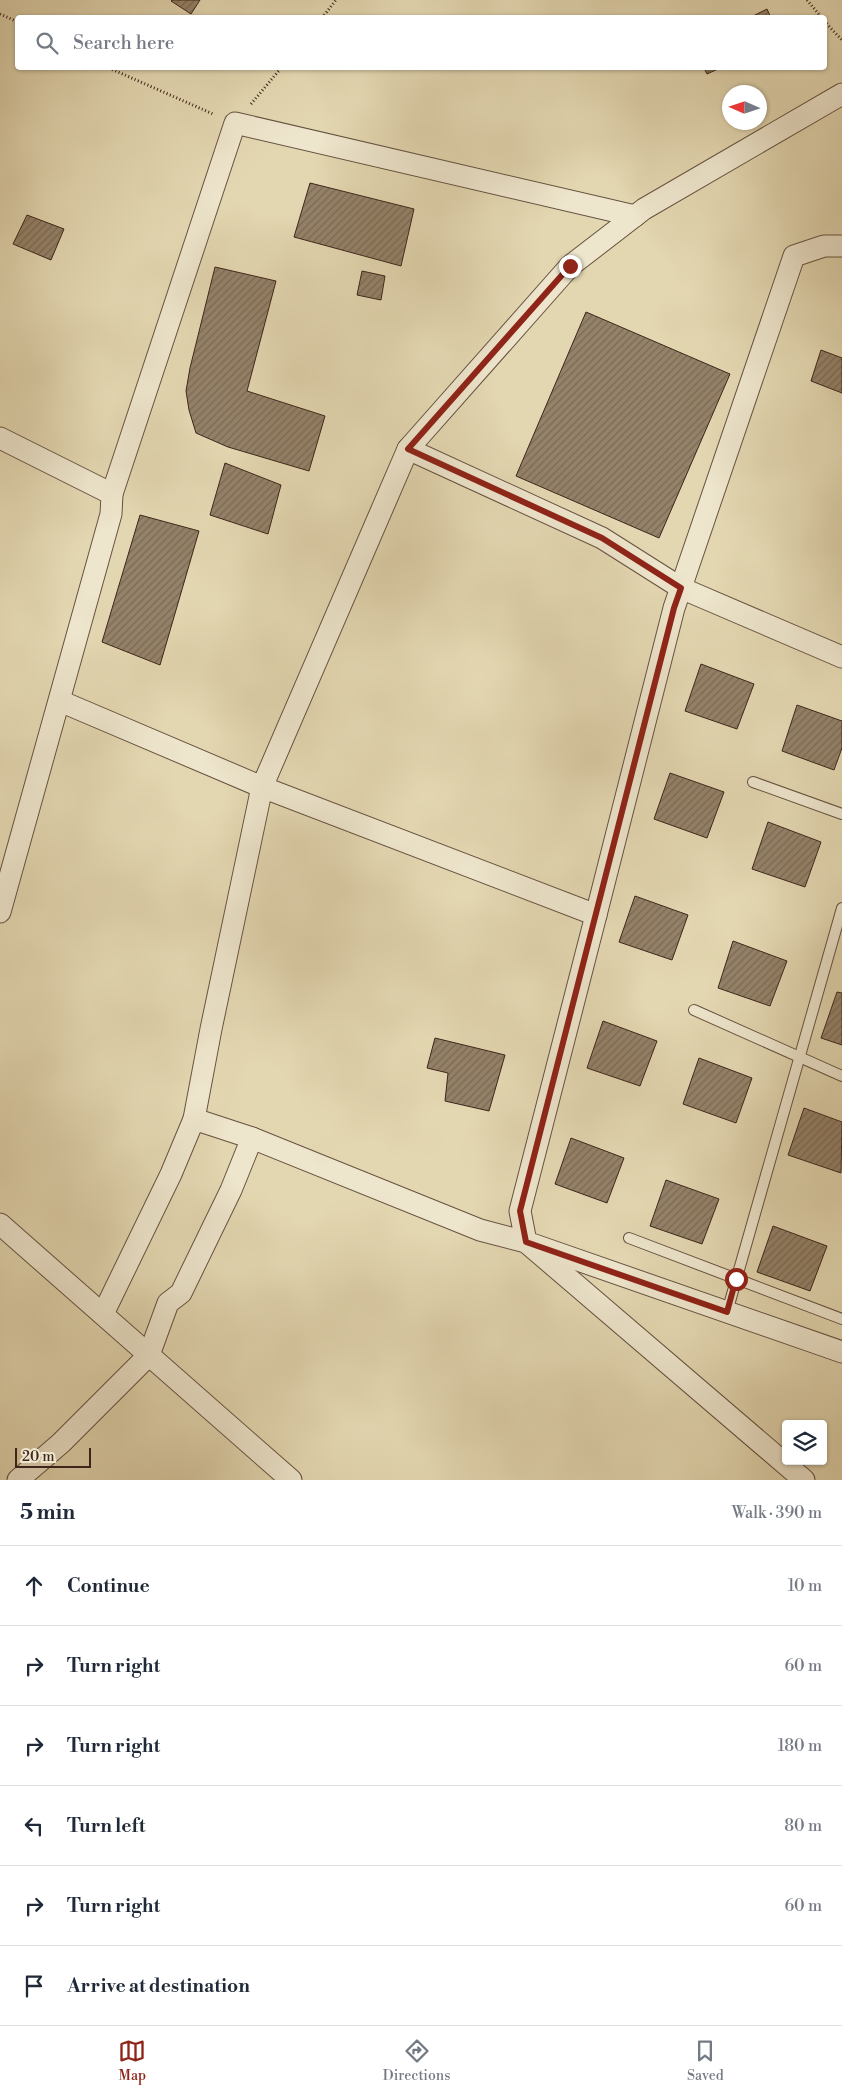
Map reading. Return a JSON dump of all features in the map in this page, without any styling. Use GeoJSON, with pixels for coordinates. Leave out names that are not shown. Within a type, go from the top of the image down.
{"type":"FeatureCollection","features":[{"type":"Feature","properties":{"kind":"street"},"geometry":{"type":"LineString","coordinates":[[103,1314],[171,1174],[194,1119],[262,787],[408,449],[570,266],[644,209],[842,94]]}},
{"type":"Feature","properties":{"kind":"street"},"geometry":{"type":"LineString","coordinates":[[0,912],[111,514],[112,494],[235,123],[636,216]]}},
{"type":"Feature","properties":{"kind":"street"},"geometry":{"type":"LineString","coordinates":[[804,1480],[526,1242],[520,1211],[674,608],[794,256],[824,246],[842,246]]}},
{"type":"Feature","properties":{"kind":"street"},"geometry":{"type":"LineString","coordinates":[[0,438],[112,494]]}},
{"type":"Feature","properties":{"kind":"street"},"geometry":{"type":"LineString","coordinates":[[408,449],[602,538],[681,588],[842,657]]}},
{"type":"Feature","properties":{"kind":"street"},"geometry":{"type":"LineString","coordinates":[[60,701],[262,787],[596,915]]}},
{"type":"Feature","properties":{"kind":"street"},"geometry":{"type":"LineString","coordinates":[[194,1119],[252,1138],[480,1230],[526,1242],[842,1352]]}},
{"type":"Feature","properties":{"kind":"street"},"geometry":{"type":"LineString","coordinates":[[18,1480],[61,1443],[149,1355],[168,1303],[181,1293],[232,1190],[252,1138]]}},
{"type":"Feature","properties":{"kind":"street"},"geometry":{"type":"LineString","coordinates":[[0,1224],[291,1480]]}},
{"type":"Feature","properties":{"kind":"lane"},"geometry":{"type":"LineString","coordinates":[[753,782],[842,814]]}},
{"type":"Feature","properties":{"kind":"lane"},"geometry":{"type":"LineString","coordinates":[[727,1312],[842,908]]}},
{"type":"Feature","properties":{"kind":"lane"},"geometry":{"type":"LineString","coordinates":[[694,1010],[842,1076]]}},
{"type":"Feature","properties":{"kind":"lane"},"geometry":{"type":"LineString","coordinates":[[629,1238],[842,1319]]}},
{"type":"Feature","properties":{"kind":"path"},"geometry":{"type":"LineString","coordinates":[[324,15],[336,0]]}},
{"type":"Feature","properties":{"kind":"path"},"geometry":{"type":"LineString","coordinates":[[807,0],[820,15]]}},
{"type":"Feature","properties":{"kind":"path"},"geometry":{"type":"LineString","coordinates":[[0,14],[15,21]]}},
{"type":"Feature","properties":{"kind":"path"},"geometry":{"type":"LineString","coordinates":[[827,24],[842,40]]}},
{"type":"Feature","properties":{"kind":"path"},"geometry":{"type":"LineString","coordinates":[[114,70],[235,123],[278,70]]}},
{"type":"Feature","properties":{"kind":"building"},"geometry":{"type":"Polygon","coordinates":[[[172,0],[200,0],[191,14],[172,0]]]}},
{"type":"Feature","properties":{"kind":"building"},"geometry":{"type":"Polygon","coordinates":[[[767,9],[770,15],[755,15],[767,9]]]}},
{"type":"Feature","properties":{"kind":"building"},"geometry":{"type":"Polygon","coordinates":[[[705,70],[716,70],[707,74],[705,70]]]}},
{"type":"Feature","properties":{"kind":"building"},"geometry":{"type":"Polygon","coordinates":[[[310,183],[414,209],[401,266],[294,237],[310,183]]]}},
{"type":"Feature","properties":{"kind":"building"},"geometry":{"type":"Polygon","coordinates":[[[27,215],[64,229],[51,260],[13,244],[27,215]]]}},
{"type":"Feature","properties":{"kind":"building"},"geometry":{"type":"Polygon","coordinates":[[[215,267],[276,281],[247,391],[325,416],[309,471],[228,447],[196,433],[186,391],[215,267]]]}},
{"type":"Feature","properties":{"kind":"building"},"geometry":{"type":"Polygon","coordinates":[[[362,271],[385,276],[381,300],[357,295],[362,271]]]}},
{"type":"Feature","properties":{"kind":"building"},"geometry":{"type":"Polygon","coordinates":[[[586,312],[730,374],[659,538],[516,476],[586,312]]]}},
{"type":"Feature","properties":{"kind":"building"},"geometry":{"type":"Polygon","coordinates":[[[821,350],[842,358],[842,393],[811,381],[821,350]]]}},
{"type":"Feature","properties":{"kind":"building"},"geometry":{"type":"Polygon","coordinates":[[[225,463],[281,485],[268,534],[210,515],[225,463]]]}},
{"type":"Feature","properties":{"kind":"building"},"geometry":{"type":"Polygon","coordinates":[[[140,515],[199,531],[160,665],[102,642],[140,515]]]}},
{"type":"Feature","properties":{"kind":"building"},"geometry":{"type":"Polygon","coordinates":[[[701,664],[754,684],[737,729],[685,711],[701,664]]]}},
{"type":"Feature","properties":{"kind":"building"},"geometry":{"type":"Polygon","coordinates":[[[797,705],[842,721],[842,748],[834,770],[782,751],[797,705]]]}},
{"type":"Feature","properties":{"kind":"building"},"geometry":{"type":"Polygon","coordinates":[[[670,773],[724,792],[707,838],[654,819],[670,773]]]}},
{"type":"Feature","properties":{"kind":"building"},"geometry":{"type":"Polygon","coordinates":[[[768,822],[821,842],[805,887],[752,869],[768,822]]]}},
{"type":"Feature","properties":{"kind":"building"},"geometry":{"type":"Polygon","coordinates":[[[635,896],[688,915],[672,960],[619,942],[635,896]]]}},
{"type":"Feature","properties":{"kind":"building"},"geometry":{"type":"Polygon","coordinates":[[[733,941],[787,961],[770,1006],[718,988],[733,941]]]}},
{"type":"Feature","properties":{"kind":"building"},"geometry":{"type":"Polygon","coordinates":[[[837,992],[842,993],[842,1045],[821,1038],[837,992]]]}},
{"type":"Feature","properties":{"kind":"building"},"geometry":{"type":"Polygon","coordinates":[[[603,1021],[657,1041],[640,1086],[587,1068],[603,1021]]]}},
{"type":"Feature","properties":{"kind":"building"},"geometry":{"type":"Polygon","coordinates":[[[435,1038],[505,1055],[489,1111],[445,1101],[448,1073],[427,1068],[435,1038]]]}},
{"type":"Feature","properties":{"kind":"building"},"geometry":{"type":"Polygon","coordinates":[[[699,1058],[752,1078],[736,1123],[683,1104],[699,1058]]]}},
{"type":"Feature","properties":{"kind":"building"},"geometry":{"type":"Polygon","coordinates":[[[804,1108],[842,1122],[841,1173],[788,1155],[804,1108]]]}},
{"type":"Feature","properties":{"kind":"building"},"geometry":{"type":"Polygon","coordinates":[[[571,1138],[624,1158],[607,1203],[555,1184],[571,1138]]]}},
{"type":"Feature","properties":{"kind":"building"},"geometry":{"type":"Polygon","coordinates":[[[666,1180],[719,1199],[702,1244],[650,1226],[666,1180]]]}},
{"type":"Feature","properties":{"kind":"building"},"geometry":{"type":"Polygon","coordinates":[[[773,1226],[827,1246],[810,1291],[757,1272],[773,1226]]]}},
{"type":"Feature","properties":{"kind":"route"},"geometry":{"type":"LineString","coordinates":[[570,266],[408,449],[602,538],[681,588],[674,608],[520,1211],[526,1242],[727,1312],[736,1279]]}}]}
